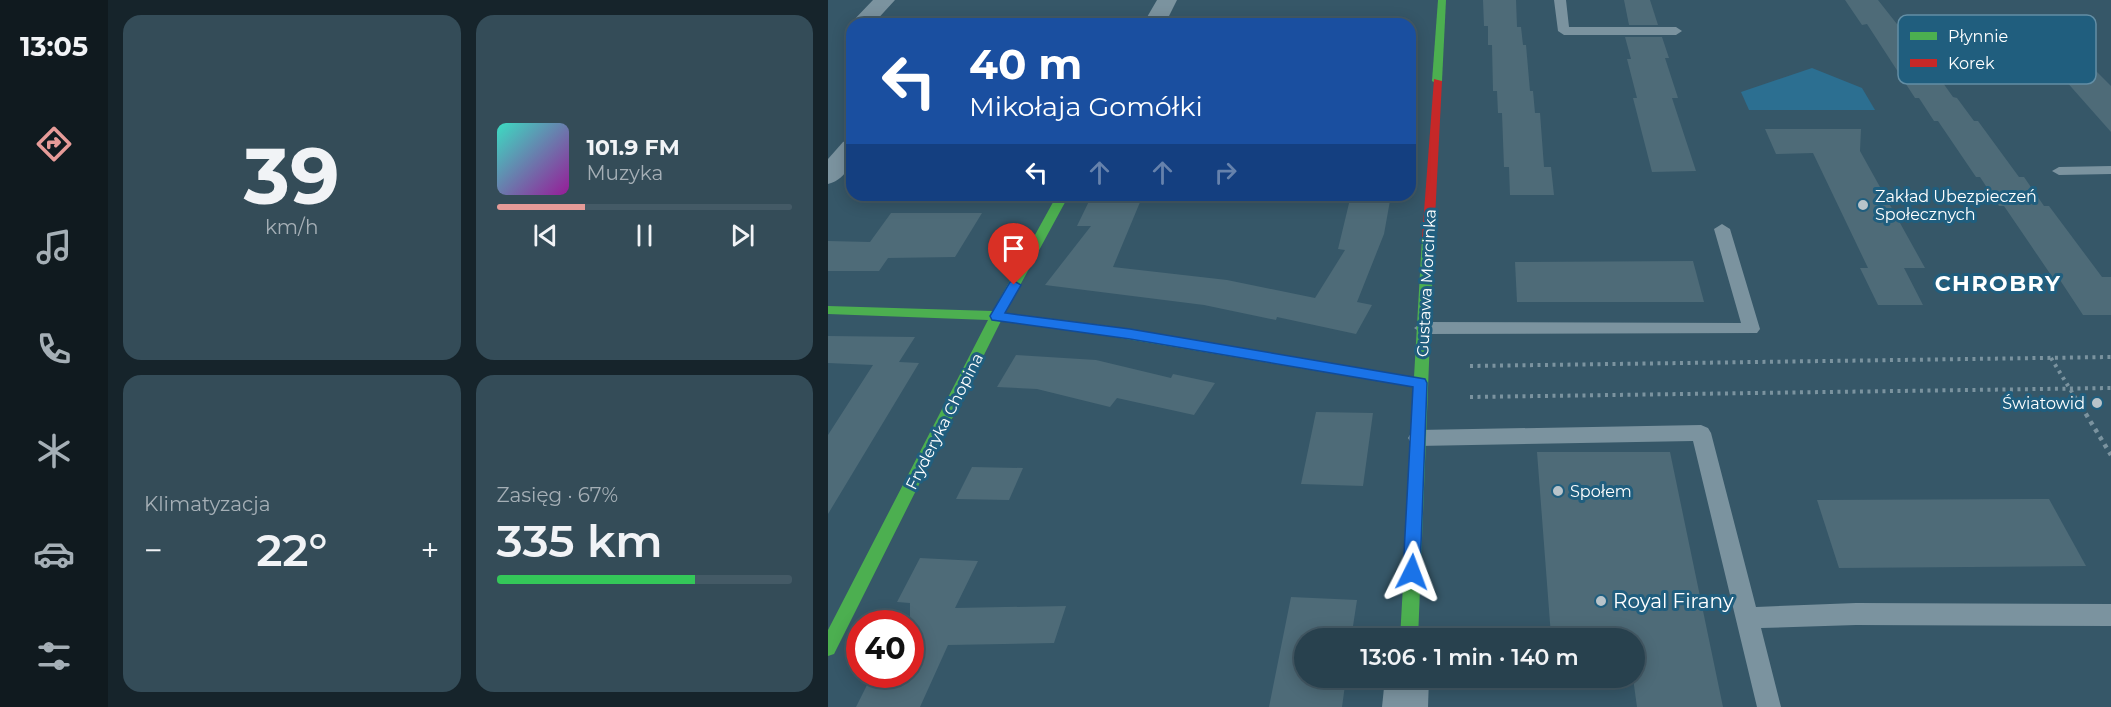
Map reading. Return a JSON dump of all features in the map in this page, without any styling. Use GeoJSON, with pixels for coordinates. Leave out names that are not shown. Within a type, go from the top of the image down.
{"type":"FeatureCollection","features":[{"type":"Feature","properties":{"kind":"street"},"geometry":{"type":"LineString","coordinates":[[867,18],[885,0]]}},
{"type":"Feature","properties":{"kind":"street"},"geometry":{"type":"LineString","coordinates":[[1157,18],[1167,0]]}},
{"type":"Feature","properties":{"kind":"street","name":"Gustawa Morcinka"},"geometry":{"type":"LineString","coordinates":[[1409,628],[1442,0]]}},
{"type":"Feature","properties":{"kind":"street"},"geometry":{"type":"LineString","coordinates":[[828,177],[846,154]]}},
{"type":"Feature","properties":{"kind":"street","name":"Fryderyka Chopina"},"geometry":{"type":"LineString","coordinates":[[828,648],[997,316],[1060,201]]}},
{"type":"Feature","properties":{"kind":"street"},"geometry":{"type":"LineString","coordinates":[[828,310],[997,316],[1130,334],[1420,383]]}},
{"type":"Feature","properties":{"kind":"street"},"geometry":{"type":"LineString","coordinates":[[1406,707],[1407,688]]}},
{"type":"Feature","properties":{"kind":"lane"},"geometry":{"type":"LineString","coordinates":[[1560,0],[1564,31],[1676,32]]}},
{"type":"Feature","properties":{"kind":"lane"},"geometry":{"type":"LineString","coordinates":[[2059,171],[2111,170]]}},
{"type":"Feature","properties":{"kind":"lane"},"geometry":{"type":"LineString","coordinates":[[1423,328],[1751,329],[1722,229]]}},
{"type":"Feature","properties":{"kind":"lane"},"geometry":{"type":"LineString","coordinates":[[1418,438],[1701,433],[1749,618],[1769,707]]}},
{"type":"Feature","properties":{"kind":"lane"},"geometry":{"type":"LineString","coordinates":[[1749,618],[1856,614],[2111,615]]}},
{"type":"Feature","properties":{"kind":"path"},"geometry":{"type":"LineString","coordinates":[[1470,366],[2111,357]]}},
{"type":"Feature","properties":{"kind":"path"},"geometry":{"type":"LineString","coordinates":[[2050,358],[2111,455]]}},
{"type":"Feature","properties":{"kind":"path"},"geometry":{"type":"LineString","coordinates":[[1470,397],[2111,388]]}},
{"type":"Feature","properties":{"kind":"shaded area"},"geometry":{"type":"Polygon","coordinates":[[[1812,68],[1862,88],[1875,110],[1749,110],[1741,92],[1812,68]]]}},
{"type":"Feature","properties":{"kind":"building"},"geometry":{"type":"Polygon","coordinates":[[[1483,0],[1516,0],[1517,27],[1521,27],[1523,45],[1526,45],[1530,91],[1533,91],[1535,113],[1540,113],[1544,167],[1551,167],[1554,195],[1510,195],[1509,167],[1504,167],[1502,113],[1498,113],[1497,91],[1493,91],[1492,45],[1488,45],[1488,26],[1484,26],[1483,0]]]}},
{"type":"Feature","properties":{"kind":"building"},"geometry":{"type":"Polygon","coordinates":[[[1624,0],[1650,0],[1658,25],[1629,25],[1624,0]]]}},
{"type":"Feature","properties":{"kind":"building"},"geometry":{"type":"Polygon","coordinates":[[[1845,0],[1878,0],[1898,25],[1898,72],[1867,24],[1862,25],[1845,0]]]}},
{"type":"Feature","properties":{"kind":"building"},"geometry":{"type":"Polygon","coordinates":[[[1625,37],[1662,37],[1669,58],[1665,58],[1678,98],[1672,98],[1696,171],[1652,172],[1633,98],[1637,98],[1627,59],[1631,59],[1625,37]]]}},
{"type":"Feature","properties":{"kind":"building"},"geometry":{"type":"Polygon","coordinates":[[[2096,71],[2111,86],[2111,132],[2069,84],[2096,84],[2096,71]]]}},
{"type":"Feature","properties":{"kind":"building"},"geometry":{"type":"Polygon","coordinates":[[[1906,84],[1944,84],[1974,121],[1978,121],[2019,177],[2024,177],[2044,206],[2049,206],[2102,277],[2111,277],[2111,315],[2083,315],[2058,277],[2053,278],[2004,206],[1999,206],[1938,121],[1934,121],[1919,98],[1915,98],[1906,84]]]}},
{"type":"Feature","properties":{"kind":"building"},"geometry":{"type":"Polygon","coordinates":[[[1765,129],[1861,129],[1860,151],[1925,268],[1904,268],[1923,305],[1878,305],[1860,268],[1868,268],[1813,153],[1776,154],[1765,129]]]}},
{"type":"Feature","properties":{"kind":"building"},"geometry":{"type":"Polygon","coordinates":[[[1089,201],[1140,201],[1113,267],[1227,280],[1315,298],[1345,250],[1338,249],[1350,201],[1390,201],[1384,234],[1357,302],[1372,305],[1356,334],[1277,317],[1276,320],[1204,305],[1045,285],[1091,226],[1077,226],[1089,201]]]}},
{"type":"Feature","properties":{"kind":"building"},"geometry":{"type":"Polygon","coordinates":[[[891,213],[982,213],[955,257],[888,258],[879,271],[828,271],[828,241],[870,242],[891,213]]]}},
{"type":"Feature","properties":{"kind":"building"},"geometry":{"type":"Polygon","coordinates":[[[1693,261],[1704,302],[1517,302],[1515,262],[1693,261]]]}},
{"type":"Feature","properties":{"kind":"building"},"geometry":{"type":"Polygon","coordinates":[[[828,336],[915,337],[899,362],[919,363],[828,514],[828,435],[873,365],[828,363],[828,336]]]}},
{"type":"Feature","properties":{"kind":"building"},"geometry":{"type":"Polygon","coordinates":[[[1016,355],[1096,360],[1171,378],[1173,374],[1215,383],[1194,415],[1117,398],[1110,407],[1037,389],[997,387],[1016,355]]]}},
{"type":"Feature","properties":{"kind":"building"},"geometry":{"type":"Polygon","coordinates":[[[1316,412],[1373,413],[1363,486],[1301,484],[1316,412]]]}},
{"type":"Feature","properties":{"kind":"building"},"geometry":{"type":"Polygon","coordinates":[[[1537,452],[1670,452],[1723,707],[1637,707],[1634,688],[1645,688],[1645,628],[1550,628],[1537,452]]]}},
{"type":"Feature","properties":{"kind":"building"},"geometry":{"type":"Polygon","coordinates":[[[972,467],[1023,468],[1009,500],[956,499],[972,467]]]}},
{"type":"Feature","properties":{"kind":"building"},"geometry":{"type":"Polygon","coordinates":[[[2049,499],[2086,566],[1839,568],[1817,500],[2049,499]]]}},
{"type":"Feature","properties":{"kind":"building"},"geometry":{"type":"Polygon","coordinates":[[[920,558],[978,561],[955,608],[1066,606],[1054,643],[948,645],[920,707],[856,707],[866,688],[924,688],[924,610],[910,610],[910,603],[897,602],[920,558]]]}},
{"type":"Feature","properties":{"kind":"building"},"geometry":{"type":"Polygon","coordinates":[[[1291,597],[1357,600],[1353,628],[1294,628],[1294,688],[1345,688],[1342,707],[1269,707],[1291,597]]]}},
{"type":"Feature","properties":{"kind":"traffic: fast"},"geometry":{"type":"LineString","coordinates":[[1437,81],[1442,0]]}},
{"type":"Feature","properties":{"kind":"traffic: fast"},"geometry":{"type":"LineString","coordinates":[[828,648],[997,316],[1060,201]]}},
{"type":"Feature","properties":{"kind":"traffic: fast"},"geometry":{"type":"LineString","coordinates":[[1410,628],[1428,238]]}},
{"type":"Feature","properties":{"kind":"traffic: fast"},"geometry":{"type":"LineString","coordinates":[[828,310],[997,316],[1108,331],[1420,383]]}},
{"type":"Feature","properties":{"kind":"traffic: jam"},"geometry":{"type":"LineString","coordinates":[[1428,238],[1437,81]]}},
{"type":"Feature","properties":{"kind":"place","name":"Zakład Ubezpieczeń Społecznych"},"geometry":{"type":"Point","coordinates":[1863,205]}},
{"type":"Feature","properties":{"kind":"place","name":"Światowid"},"geometry":{"type":"Point","coordinates":[2097,403]}},
{"type":"Feature","properties":{"kind":"place","name":"Społem"},"geometry":{"type":"Point","coordinates":[1558,491]}},
{"type":"Feature","properties":{"kind":"place","name":"Royal Firany"},"geometry":{"type":"Point","coordinates":[1601,601]}},
{"type":"Feature","properties":{"kind":"district","name":"CHROBRY"},"geometry":{"type":"Point","coordinates":[1998,283]}},
{"type":"Feature","properties":{"kind":"route"},"geometry":{"type":"LineString","coordinates":[[1014,285],[997,316],[1130,334],[1350,373],[1420,383],[1412,572]]}}]}
